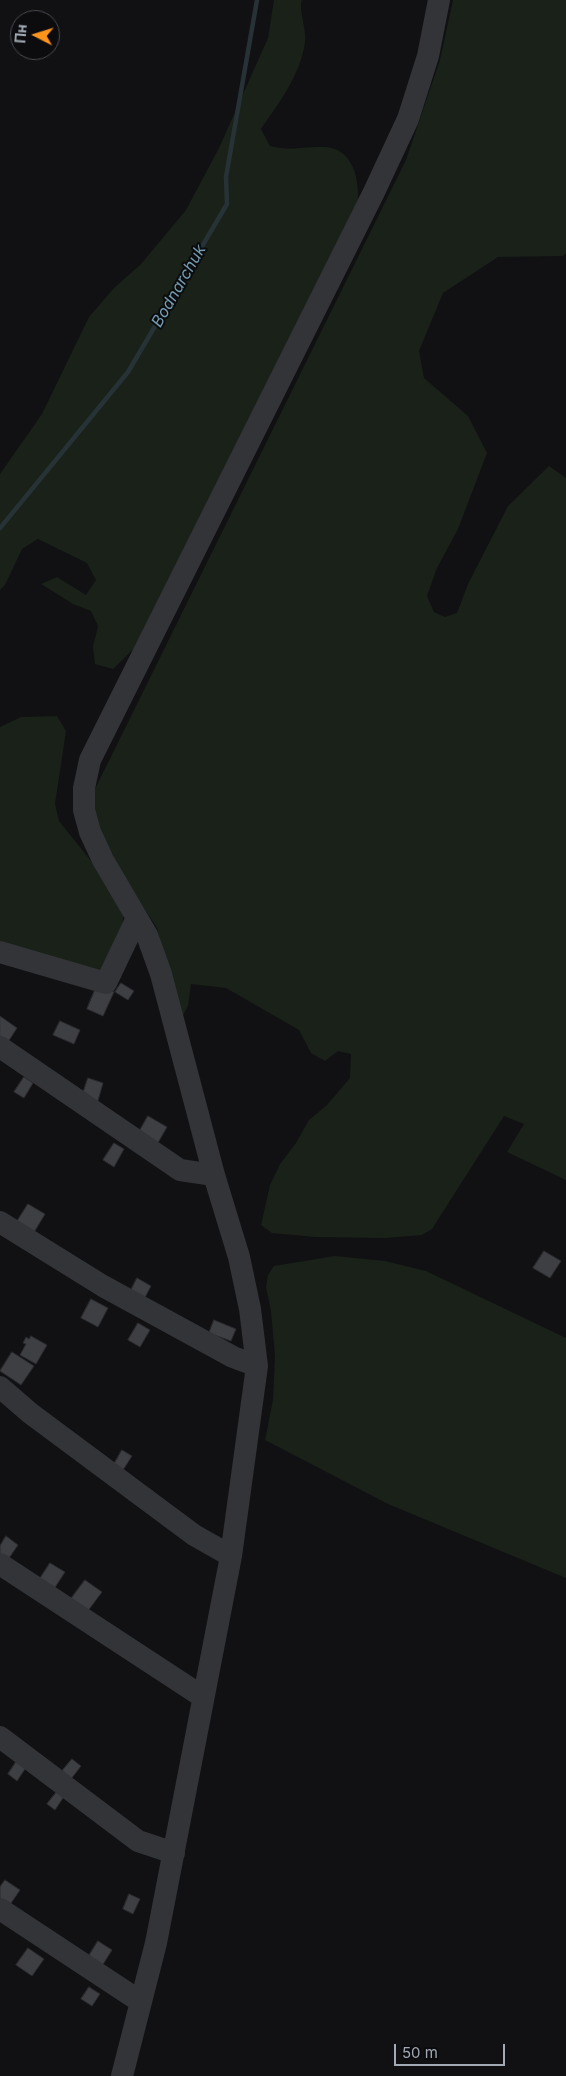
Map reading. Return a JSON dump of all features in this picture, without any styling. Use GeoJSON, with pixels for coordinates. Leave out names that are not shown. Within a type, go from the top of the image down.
{"type":"FeatureCollection","features":[{"type":"Feature","properties":{"kind":"street"},"geometry":{"type":"LineString","coordinates":[[122,2076],[156,1943],[231,1556],[256,1366],[250,1309],[239,1257],[214,1175],[161,974],[146,935],[102,860],[90,832],[84,810],[84,788],[90,760],[374,192],[408,118],[428,56],[439,0]]}},
{"type":"Feature","properties":{"kind":"street"},"geometry":{"type":"LineString","coordinates":[[0,952],[106,983],[137,918]]}},
{"type":"Feature","properties":{"kind":"street"},"geometry":{"type":"LineString","coordinates":[[0,1048],[180,1170],[214,1175]]}},
{"type":"Feature","properties":{"kind":"street"},"geometry":{"type":"LineString","coordinates":[[0,1222],[138,1305],[233,1357],[256,1366]]}},
{"type":"Feature","properties":{"kind":"street"},"geometry":{"type":"LineString","coordinates":[[0,1387],[30,1413],[194,1535],[231,1556]]}},
{"type":"Feature","properties":{"kind":"street"},"geometry":{"type":"LineString","coordinates":[[0,1564],[204,1697]]}},
{"type":"Feature","properties":{"kind":"street"},"geometry":{"type":"LineString","coordinates":[[0,1737],[138,1841],[174,1853]]}},
{"type":"Feature","properties":{"kind":"street"},"geometry":{"type":"LineString","coordinates":[[0,1908],[142,2002]]}},
{"type":"Feature","properties":{"kind":"shaded area"},"geometry":{"type":"Polygon","coordinates":[[[274,0],[302,0],[301,9],[305,42],[303,54],[294,77],[261,129],[270,146],[290,149],[321,147],[340,151],[352,164],[355,172],[358,200],[154,629],[113,669],[95,664],[93,647],[98,626],[91,611],[73,604],[41,584],[57,577],[86,595],[96,580],[87,563],[38,539],[22,549],[5,585],[0,590],[0,474],[42,414],[89,317],[114,288],[141,264],[186,210],[219,148],[268,38],[274,0]]]}},
{"type":"Feature","properties":{"kind":"shaded area"},"geometry":{"type":"Polygon","coordinates":[[[453,0],[566,0],[566,253],[563,256],[498,257],[443,293],[419,351],[424,378],[468,416],[487,453],[458,529],[437,568],[427,596],[434,612],[445,617],[457,613],[468,584],[508,506],[549,466],[566,478],[566,1180],[507,1152],[524,1124],[504,1116],[432,1229],[422,1235],[385,1238],[315,1237],[272,1233],[261,1225],[270,1185],[280,1164],[296,1143],[309,1120],[327,1105],[350,1078],[351,1054],[338,1051],[325,1061],[311,1053],[299,1030],[226,988],[191,984],[188,1006],[182,1017],[177,1014],[157,928],[125,879],[106,842],[95,817],[94,791],[406,160],[440,60],[453,0]]]}},
{"type":"Feature","properties":{"kind":"shaded area"},"geometry":{"type":"Polygon","coordinates":[[[57,716],[66,731],[55,804],[59,821],[116,892],[124,908],[123,925],[104,971],[0,948],[0,727],[21,717],[57,716]]]}},
{"type":"Feature","properties":{"kind":"shaded area"},"geometry":{"type":"Polygon","coordinates":[[[335,1256],[385,1261],[426,1271],[566,1338],[566,1578],[388,1504],[265,1440],[273,1400],[275,1356],[271,1311],[266,1287],[268,1275],[274,1266],[335,1256]]]}},
{"type":"Feature","properties":{"kind":"building"},"geometry":{"type":"Polygon","coordinates":[[[121,983],[134,991],[128,1000],[115,992],[121,983]]]}},
{"type":"Feature","properties":{"kind":"building"},"geometry":{"type":"Polygon","coordinates":[[[97,985],[114,992],[103,1016],[87,1009],[97,985]]]}},
{"type":"Feature","properties":{"kind":"building"},"geometry":{"type":"Polygon","coordinates":[[[0,1016],[17,1028],[8,1042],[0,1036],[0,1016]]]}},
{"type":"Feature","properties":{"kind":"building"},"geometry":{"type":"Polygon","coordinates":[[[60,1021],[80,1030],[74,1044],[53,1035],[60,1021]]]}},
{"type":"Feature","properties":{"kind":"building"},"geometry":{"type":"Polygon","coordinates":[[[24,1077],[33,1083],[24,1098],[14,1092],[24,1077]]]}},
{"type":"Feature","properties":{"kind":"building"},"geometry":{"type":"Polygon","coordinates":[[[88,1078],[103,1083],[97,1104],[81,1099],[88,1078]]]}},
{"type":"Feature","properties":{"kind":"building"},"geometry":{"type":"Polygon","coordinates":[[[148,1116],[167,1127],[155,1148],[136,1137],[148,1116]]]}},
{"type":"Feature","properties":{"kind":"building"},"geometry":{"type":"Polygon","coordinates":[[[114,1143],[124,1149],[114,1167],[103,1160],[114,1143]]]}},
{"type":"Feature","properties":{"kind":"building"},"geometry":{"type":"Polygon","coordinates":[[[28,1204],[45,1214],[33,1234],[16,1223],[28,1204]]]}},
{"type":"Feature","properties":{"kind":"building"},"geometry":{"type":"Polygon","coordinates":[[[544,1251],[561,1261],[550,1278],[533,1268],[544,1251]]]}},
{"type":"Feature","properties":{"kind":"building"},"geometry":{"type":"Polygon","coordinates":[[[137,1278],[151,1286],[143,1301],[129,1294],[137,1278]]]}},
{"type":"Feature","properties":{"kind":"building"},"geometry":{"type":"Polygon","coordinates":[[[91,1299],[108,1308],[98,1327],[81,1318],[91,1299]]]}},
{"type":"Feature","properties":{"kind":"building"},"geometry":{"type":"Polygon","coordinates":[[[214,1320],[236,1329],[231,1341],[209,1333],[214,1320]]]}},
{"type":"Feature","properties":{"kind":"building"},"geometry":{"type":"Polygon","coordinates":[[[138,1323],[150,1330],[140,1347],[128,1340],[138,1323]]]}},
{"type":"Feature","properties":{"kind":"building"},"geometry":{"type":"Polygon","coordinates":[[[31,1336],[47,1345],[36,1364],[20,1355],[26,1344],[23,1343],[26,1337],[29,1339],[31,1336]]]}},
{"type":"Feature","properties":{"kind":"building"},"geometry":{"type":"Polygon","coordinates":[[[12,1352],[34,1366],[21,1385],[0,1371],[12,1352]]]}},
{"type":"Feature","properties":{"kind":"building"},"geometry":{"type":"Polygon","coordinates":[[[122,1450],[132,1456],[123,1470],[114,1464],[122,1450]]]}},
{"type":"Feature","properties":{"kind":"building"},"geometry":{"type":"Polygon","coordinates":[[[6,1536],[18,1545],[7,1561],[0,1556],[0,1546],[6,1536]]]}},
{"type":"Feature","properties":{"kind":"building"},"geometry":{"type":"Polygon","coordinates":[[[50,1563],[65,1572],[54,1589],[39,1580],[50,1563]]]}},
{"type":"Feature","properties":{"kind":"building"},"geometry":{"type":"Polygon","coordinates":[[[85,1580],[102,1592],[87,1612],[70,1600],[85,1580]]]}},
{"type":"Feature","properties":{"kind":"building"},"geometry":{"type":"Polygon","coordinates":[[[18,1759],[27,1766],[17,1781],[8,1774],[18,1759]]]}},
{"type":"Feature","properties":{"kind":"building"},"geometry":{"type":"Polygon","coordinates":[[[72,1759],[81,1766],[71,1779],[62,1771],[72,1759]]]}},
{"type":"Feature","properties":{"kind":"building"},"geometry":{"type":"Polygon","coordinates":[[[58,1790],[65,1795],[55,1810],[47,1804],[58,1790]]]}},
{"type":"Feature","properties":{"kind":"building"},"geometry":{"type":"Polygon","coordinates":[[[5,1880],[20,1890],[7,1909],[0,1904],[0,1887],[5,1880]]]}},
{"type":"Feature","properties":{"kind":"building"},"geometry":{"type":"Polygon","coordinates":[[[129,1894],[140,1899],[133,1914],[123,1909],[129,1894]]]}},
{"type":"Feature","properties":{"kind":"building"},"geometry":{"type":"Polygon","coordinates":[[[98,1941],[112,1950],[102,1966],[88,1957],[98,1941]]]}},
{"type":"Feature","properties":{"kind":"building"},"geometry":{"type":"Polygon","coordinates":[[[28,1948],[44,1959],[32,1976],[16,1965],[28,1948]]]}},
{"type":"Feature","properties":{"kind":"building"},"geometry":{"type":"Polygon","coordinates":[[[89,1987],[100,1994],[92,2006],[81,1999],[89,1987]]]}},
{"type":"Feature","properties":{"kind":"waterway","name":"Bodnarchuk"},"geometry":{"type":"LineString","coordinates":[[0,528],[128,372],[227,204],[226,177],[257,0]]}}]}
